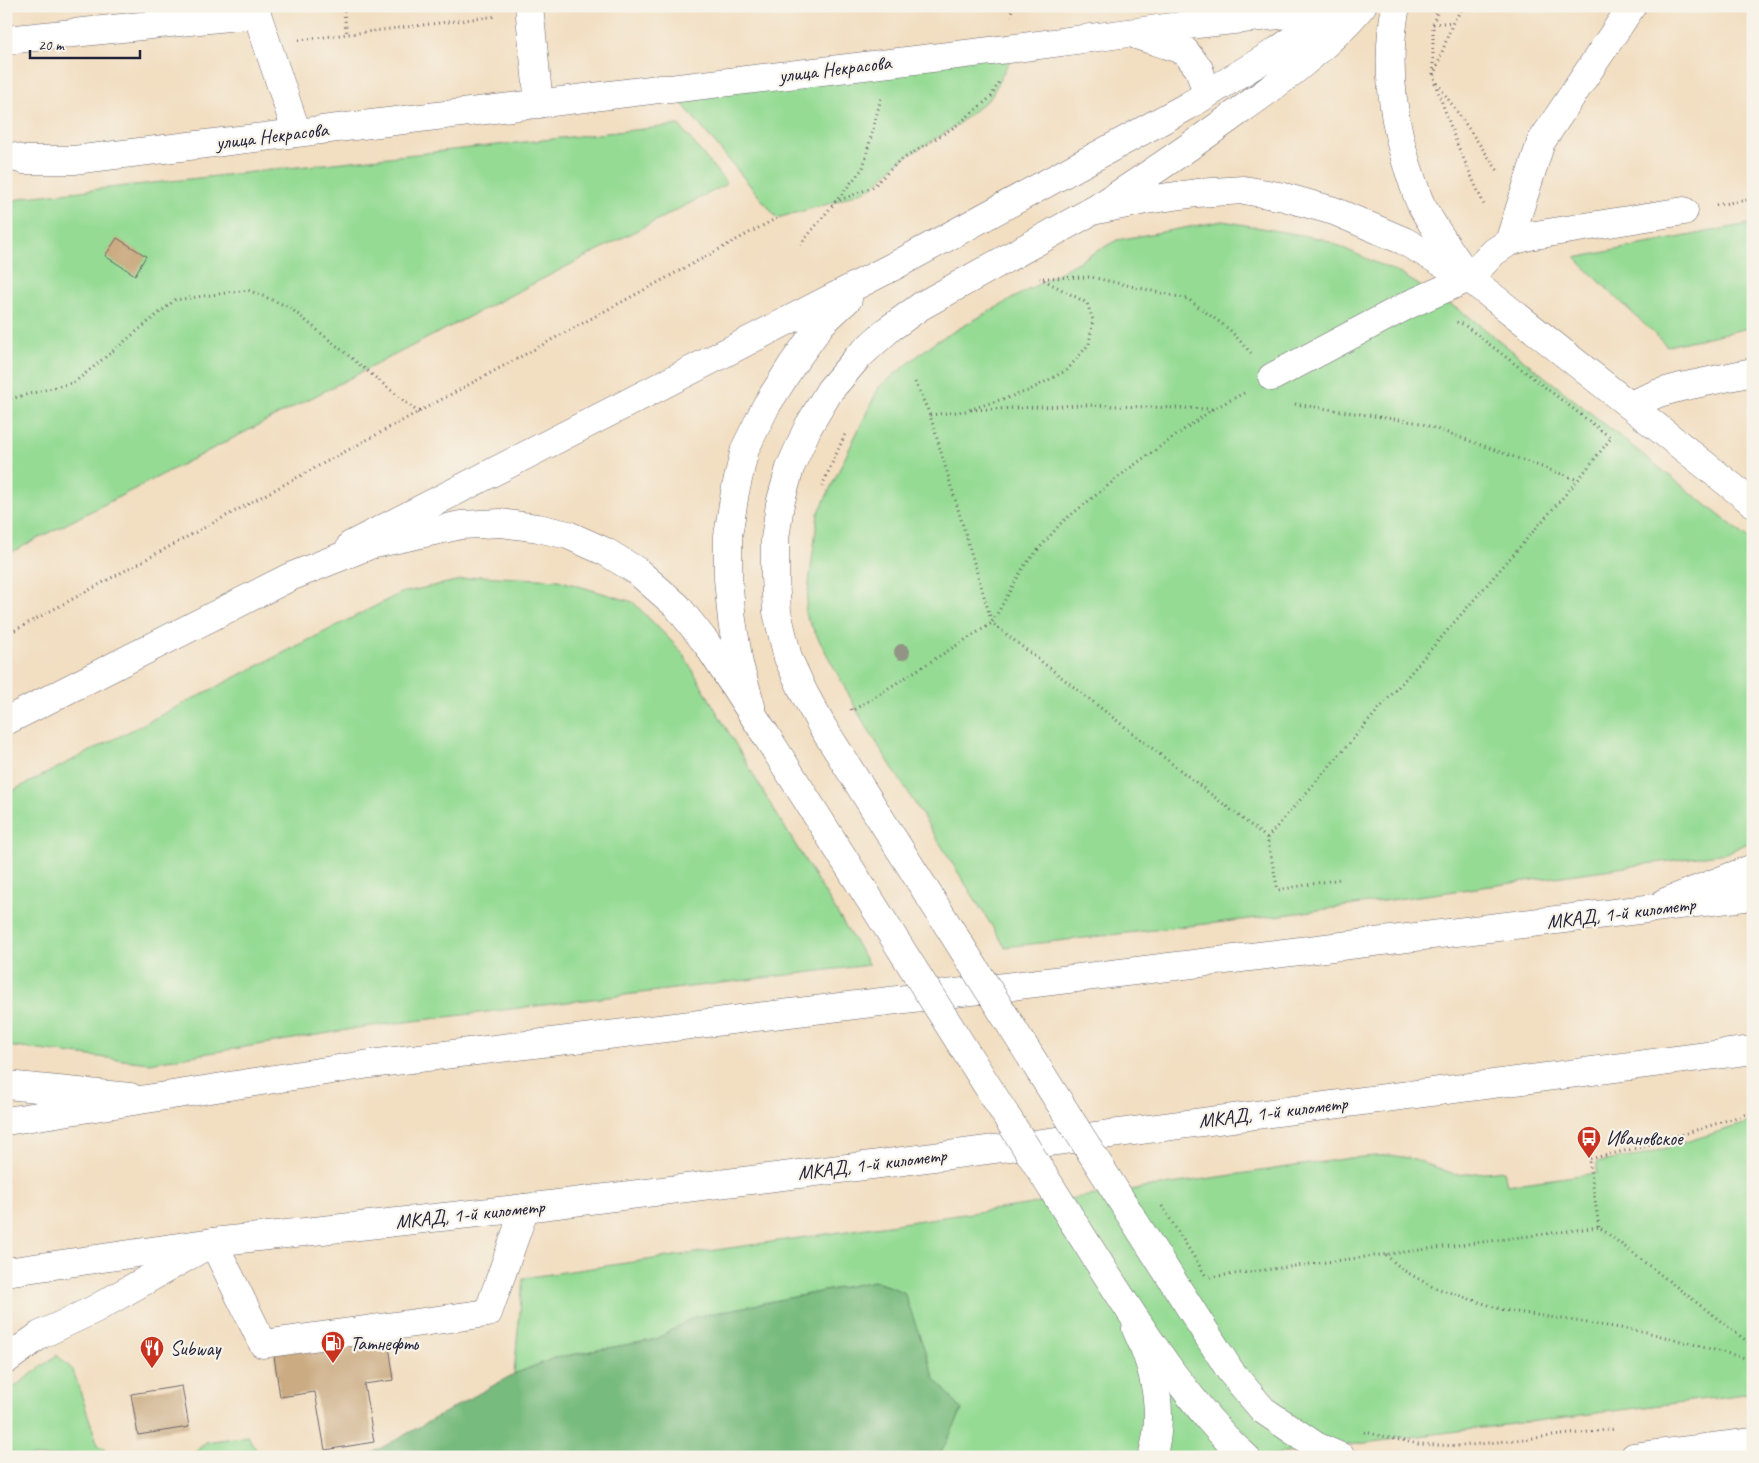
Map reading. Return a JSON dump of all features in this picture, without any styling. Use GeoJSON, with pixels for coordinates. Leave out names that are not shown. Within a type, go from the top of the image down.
{"type":"FeatureCollection","features":[{"type":"Feature","properties":{"kind":"main road"},"geometry":{"type":"LineString","coordinates":[[529,6],[539,104]]}},
{"type":"Feature","properties":{"kind":"main road"},"geometry":{"type":"LineString","coordinates":[[1341,1457],[1316,1446],[1263,1410],[1231,1372],[822,726],[788,658],[777,612],[775,539],[780,504],[790,468],[808,427],[830,390],[858,357],[889,329],[921,306],[1092,211],[1150,174],[1269,90],[1318,51],[1362,6]]}},
{"type":"Feature","properties":{"kind":"main road"},"geometry":{"type":"LineString","coordinates":[[1396,6],[1392,27],[1391,66],[1396,120],[1405,161],[1422,206],[1442,240],[1469,278]]}},
{"type":"Feature","properties":{"kind":"main road"},"geometry":{"type":"LineString","coordinates":[[1508,242],[1542,142],[1632,6]]}},
{"type":"Feature","properties":{"kind":"main road"},"geometry":{"type":"LineString","coordinates":[[6,721],[898,264],[1188,106],[1277,51],[1337,8]]}},
{"type":"Feature","properties":{"kind":"main road","name":"улица Некрасова"},"geometry":{"type":"LineString","coordinates":[[12,161],[74,160],[1337,8]]}},
{"type":"Feature","properties":{"kind":"main road"},"geometry":{"type":"LineString","coordinates":[[6,40],[257,14],[297,133]]}},
{"type":"Feature","properties":{"kind":"main road"},"geometry":{"type":"LineString","coordinates":[[1130,33],[1185,51],[1199,69],[1207,94]]}},
{"type":"Feature","properties":{"kind":"main road"},"geometry":{"type":"LineString","coordinates":[[1092,211],[1146,200],[1198,193],[1244,190],[1284,197],[1334,211],[1404,241],[1469,278],[1753,503]]}},
{"type":"Feature","properties":{"kind":"main road"},"geometry":{"type":"LineString","coordinates":[[1272,377],[1408,305],[1469,278],[1494,252],[1508,242],[1529,236],[1684,210]]}},
{"type":"Feature","properties":{"kind":"main road"},"geometry":{"type":"LineString","coordinates":[[764,732],[749,701],[739,664],[728,579],[728,536],[735,492],[745,449],[766,406],[822,323],[860,288],[898,264]]}},
{"type":"Feature","properties":{"kind":"main road"},"geometry":{"type":"LineString","coordinates":[[1630,405],[1667,391],[1753,372]]}},
{"type":"Feature","properties":{"kind":"main road"},"geometry":{"type":"LineString","coordinates":[[290,577],[370,545],[461,525],[501,523],[538,528],[568,535],[606,552],[637,571],[677,606],[707,644],[764,732],[1142,1331],[1192,1399],[1229,1442],[1246,1457]]}},
{"type":"Feature","properties":{"kind":"main road"},"geometry":{"type":"LineString","coordinates":[[1644,910],[1753,868]]}},
{"type":"Feature","properties":{"kind":"main road","name":"МКАД, 1-й километр"},"geometry":{"type":"LineString","coordinates":[[6,1121],[380,1063],[1753,896]]}},
{"type":"Feature","properties":{"kind":"main road","name":"МКАД, 1-й километр"},"geometry":{"type":"LineString","coordinates":[[6,1272],[212,1242],[525,1208],[1745,1051]]}},
{"type":"Feature","properties":{"kind":"main road"},"geometry":{"type":"LineString","coordinates":[[6,1085],[148,1099]]}},
{"type":"Feature","properties":{"kind":"main road"},"geometry":{"type":"LineString","coordinates":[[6,1360],[40,1335],[95,1309],[212,1242],[263,1344],[488,1313],[525,1208]]}},
{"type":"Feature","properties":{"kind":"main road"},"geometry":{"type":"LineString","coordinates":[[1118,1292],[1138,1332],[1154,1376],[1159,1416],[1152,1457]]}},
{"type":"Feature","properties":{"kind":"main road"},"geometry":{"type":"LineString","coordinates":[[1634,1457],[1753,1442]]}},
{"type":"Feature","properties":{"kind":"path"},"geometry":{"type":"LineString","coordinates":[[343,6],[347,34]]}},
{"type":"Feature","properties":{"kind":"path"},"geometry":{"type":"LineString","coordinates":[[1439,6],[1433,24],[1433,77],[1457,144],[1481,200],[1488,211]]}},
{"type":"Feature","properties":{"kind":"path"},"geometry":{"type":"LineString","coordinates":[[1433,77],[1453,22],[1464,6]]}},
{"type":"Feature","properties":{"kind":"path"},"geometry":{"type":"LineString","coordinates":[[1433,24],[1453,22]]}},
{"type":"Feature","properties":{"kind":"path"},"geometry":{"type":"LineString","coordinates":[[834,202],[874,187],[898,162],[956,126],[991,97],[1016,48]]}},
{"type":"Feature","properties":{"kind":"path"},"geometry":{"type":"LineString","coordinates":[[800,245],[863,168],[890,63]]}},
{"type":"Feature","properties":{"kind":"path"},"geometry":{"type":"LineString","coordinates":[[1433,77],[1521,205]]}},
{"type":"Feature","properties":{"kind":"path"},"geometry":{"type":"LineString","coordinates":[[1684,210],[1753,199]]}},
{"type":"Feature","properties":{"kind":"path"},"geometry":{"type":"LineString","coordinates":[[6,635],[777,218]]}},
{"type":"Feature","properties":{"kind":"path"},"geometry":{"type":"LineString","coordinates":[[847,702],[852,710],[992,623],[1024,566],[1062,522],[1130,468],[1212,409],[1236,398],[1272,377],[1230,330],[1188,299],[1090,277],[1040,278],[1087,303],[1093,320],[1089,344],[1067,370],[1028,391],[965,411]]}},
{"type":"Feature","properties":{"kind":"path"},"geometry":{"type":"LineString","coordinates":[[6,400],[75,382],[175,300],[248,290],[289,308],[419,413]]}},
{"type":"Feature","properties":{"kind":"path"},"geometry":{"type":"LineString","coordinates":[[1268,838],[1578,480],[1611,438],[1463,324],[1408,305]]}},
{"type":"Feature","properties":{"kind":"path"},"geometry":{"type":"LineString","coordinates":[[915,382],[930,415],[992,623],[1268,838],[1278,890],[1340,879]]}},
{"type":"Feature","properties":{"kind":"path"},"geometry":{"type":"LineString","coordinates":[[1236,398],[1244,399]]}},
{"type":"Feature","properties":{"kind":"path"},"geometry":{"type":"LineString","coordinates":[[1290,403],[1420,423],[1578,480]]}},
{"type":"Feature","properties":{"kind":"path"},"geometry":{"type":"LineString","coordinates":[[930,415],[965,411],[1084,405],[1212,409]]}},
{"type":"Feature","properties":{"kind":"path"},"geometry":{"type":"LineString","coordinates":[[820,491],[847,430]]}},
{"type":"Feature","properties":{"kind":"path"},"geometry":{"type":"LineString","coordinates":[[1753,1112],[1646,1146],[1589,1159],[1599,1227],[1753,1346]]}},
{"type":"Feature","properties":{"kind":"path"},"geometry":{"type":"LineString","coordinates":[[1212,1286],[1206,1278],[1599,1227]]}},
{"type":"Feature","properties":{"kind":"path"},"geometry":{"type":"LineString","coordinates":[[1386,1255],[1403,1270],[1433,1287],[1504,1310],[1646,1332],[1753,1360]]}},
{"type":"Feature","properties":{"kind":"path"},"geometry":{"type":"LineString","coordinates":[[1355,1430],[1418,1444],[1461,1446],[1624,1428]]}},
{"type":"Feature","properties":{"kind":"green space"},"geometry":{"type":"Polygon","coordinates":[[[1016,48],[991,97],[956,126],[898,162],[873,187],[835,202],[777,218],[670,89],[1016,48]]]}},
{"type":"Feature","properties":{"kind":"green space"},"geometry":{"type":"Polygon","coordinates":[[[679,125],[727,184],[6,555],[6,203],[26,197],[679,125]]]}},
{"type":"Feature","properties":{"kind":"green space"},"geometry":{"type":"Polygon","coordinates":[[[1223,221],[1323,239],[1401,274],[1467,315],[1753,542],[1753,841],[1726,853],[1276,916],[1005,947],[863,721],[805,614],[818,514],[879,387],[935,342],[1117,240],[1223,221]]]}},
{"type":"Feature","properties":{"kind":"green space"},"geometry":{"type":"Polygon","coordinates":[[[1753,223],[1753,327],[1667,346],[1575,258],[1753,223]]]}},
{"type":"Feature","properties":{"kind":"green space"},"geometry":{"type":"Polygon","coordinates":[[[479,576],[558,580],[633,602],[682,652],[768,800],[869,965],[365,1027],[149,1063],[6,1046],[6,794],[401,593],[479,576]]]}},
{"type":"Feature","properties":{"kind":"green space"},"geometry":{"type":"Polygon","coordinates":[[[1753,1121],[1753,1393],[1256,1457],[939,1457],[962,1410],[935,1379],[904,1293],[874,1281],[694,1317],[657,1339],[555,1358],[514,1374],[523,1278],[1350,1158],[1390,1155],[1414,1159],[1457,1175],[1504,1170],[1507,1185],[1597,1173],[1597,1162],[1644,1155],[1753,1121]]]}},
{"type":"Feature","properties":{"kind":"green space"},"geometry":{"type":"Polygon","coordinates":[[[874,1281],[904,1292],[935,1379],[962,1410],[939,1457],[803,1457],[797,1449],[759,1457],[365,1457],[514,1374],[555,1358],[657,1339],[694,1317],[874,1281]]]}},
{"type":"Feature","properties":{"kind":"green space"},"geometry":{"type":"Polygon","coordinates":[[[57,1355],[73,1370],[98,1445],[118,1457],[79,1457],[73,1454],[49,1457],[6,1457],[6,1393],[57,1355]]]}},
{"type":"Feature","properties":{"kind":"green space"},"geometry":{"type":"Polygon","coordinates":[[[248,1436],[260,1457],[190,1457],[206,1442],[248,1436]]]}},
{"type":"Feature","properties":{"kind":"green space"},"geometry":{"type":"Polygon","coordinates":[[[798,1449],[803,1457],[759,1457],[798,1449]]]}},
{"type":"Feature","properties":{"kind":"building"},"geometry":{"type":"Polygon","coordinates":[[[117,238],[146,256],[135,275],[105,256],[117,238]]]}},
{"type":"Feature","properties":{"kind":"building"},"geometry":{"type":"Polygon","coordinates":[[[385,1318],[394,1380],[364,1384],[374,1442],[325,1450],[315,1392],[280,1397],[271,1335],[385,1318]]]}},
{"type":"Feature","properties":{"kind":"building"},"geometry":{"type":"Polygon","coordinates":[[[182,1386],[189,1427],[138,1435],[131,1394],[182,1386]]]}},
{"type":"Feature","properties":{"kind":"place","name":"Ивановское"},"geometry":{"type":"Point","coordinates":[1589,1159]}},
{"type":"Feature","properties":{"kind":"place","name":"Татнефть"},"geometry":{"type":"Point","coordinates":[333,1364]}},
{"type":"Feature","properties":{"kind":"place","name":"Subway"},"geometry":{"type":"Point","coordinates":[152,1369]}}]}
